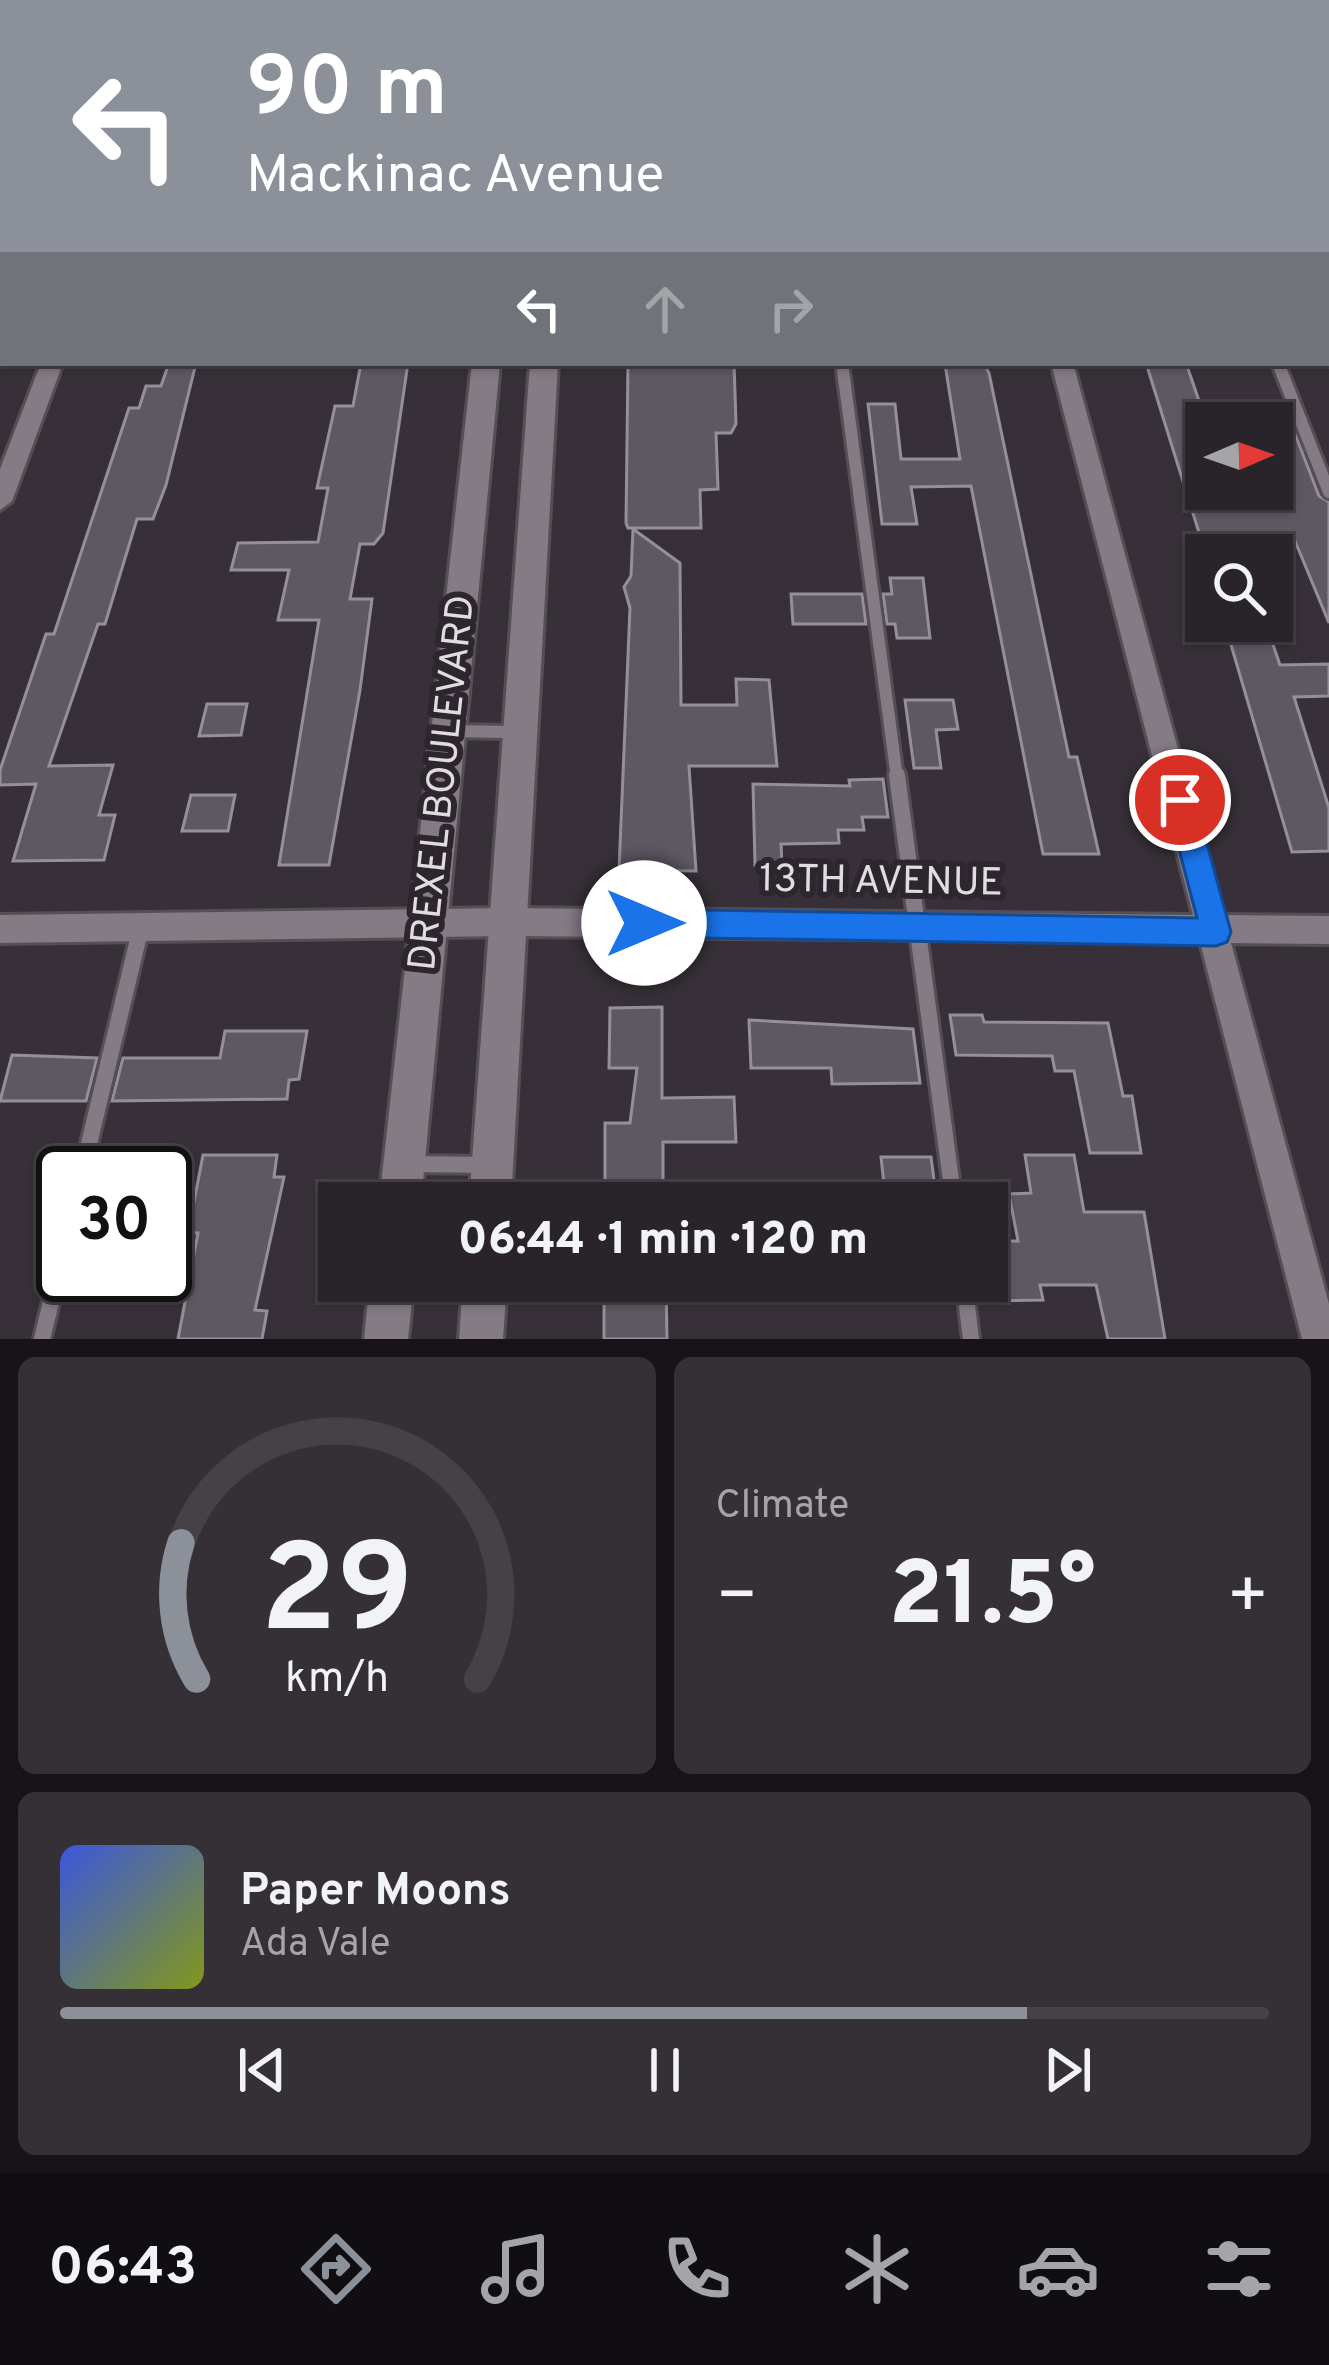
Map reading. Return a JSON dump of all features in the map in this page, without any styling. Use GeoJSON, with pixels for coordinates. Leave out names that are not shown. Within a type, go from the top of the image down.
{"type":"FeatureCollection","features":[{"type":"Feature","properties":{"kind":"street"},"geometry":{"type":"LineString","coordinates":[[0,501],[51,366]]}},
{"type":"Feature","properties":{"kind":"street","name":"DREXEL BOULEVARD"},"geometry":{"type":"LineString","coordinates":[[403,1182],[486,366]]}},
{"type":"Feature","properties":{"kind":"street","name":"DREXEL BOULEVARD"},"geometry":{"type":"LineString","coordinates":[[491,1182],[544,366]]}},
{"type":"Feature","properties":{"kind":"street"},"geometry":{"type":"LineString","coordinates":[[1063,366],[1320,1339]]}},
{"type":"Feature","properties":{"kind":"street","name":"13TH AVENUE"},"geometry":{"type":"LineString","coordinates":[[0,929],[508,922],[1329,930]]}},
{"type":"Feature","properties":{"kind":"street"},"geometry":{"type":"LineString","coordinates":[[386,1339],[390,1302]]}},
{"type":"Feature","properties":{"kind":"street"},"geometry":{"type":"LineString","coordinates":[[482,1339],[484,1302]]}},
{"type":"Feature","properties":{"kind":"lane"},"geometry":{"type":"LineString","coordinates":[[842,366],[951,1182]]}},
{"type":"Feature","properties":{"kind":"lane"},"geometry":{"type":"LineString","coordinates":[[1279,366],[1329,492]]}},
{"type":"Feature","properties":{"kind":"lane"},"geometry":{"type":"LineString","coordinates":[[450,731],[520,732]]}},
{"type":"Feature","properties":{"kind":"lane"},"geometry":{"type":"LineString","coordinates":[[88,1146],[141,926]]}},
{"type":"Feature","properties":{"kind":"lane"},"geometry":{"type":"LineString","coordinates":[[405,1164],[492,1165]]}},
{"type":"Feature","properties":{"kind":"lane"},"geometry":{"type":"LineString","coordinates":[[42,1339],[51,1302]]}},
{"type":"Feature","properties":{"kind":"lane"},"geometry":{"type":"LineString","coordinates":[[967,1302],[971,1339]]}},
{"type":"Feature","properties":{"kind":"building"},"geometry":{"type":"Polygon","coordinates":[[[168,366],[195,366],[166,485],[153,519],[137,519],[105,624],[98,624],[49,766],[113,765],[99,815],[115,815],[104,860],[13,861],[36,784],[0,785],[0,770],[46,634],[54,634],[129,408],[139,408],[146,386],[161,386],[168,366]]]}},
{"type":"Feature","properties":{"kind":"building"},"geometry":{"type":"Polygon","coordinates":[[[360,366],[408,366],[383,533],[374,544],[360,544],[350,599],[372,599],[329,865],[279,865],[319,620],[278,620],[289,570],[231,570],[238,543],[318,542],[328,488],[317,488],[335,406],[353,406],[360,366]]]}},
{"type":"Feature","properties":{"kind":"building"},"geometry":{"type":"Polygon","coordinates":[[[628,366],[734,366],[736,424],[731,433],[716,433],[718,489],[700,490],[701,528],[628,528],[628,366]]]}},
{"type":"Feature","properties":{"kind":"building"},"geometry":{"type":"Polygon","coordinates":[[[945,366],[985,366],[1069,757],[1077,757],[1099,854],[1043,854],[971,486],[911,487],[917,524],[882,524],[868,404],[895,404],[901,459],[960,459],[945,366]]]}},
{"type":"Feature","properties":{"kind":"building"},"geometry":{"type":"Polygon","coordinates":[[[1147,366],[1187,366],[1199,402],[1185,402],[1185,488],[1147,366]]]}},
{"type":"Feature","properties":{"kind":"building"},"geometry":{"type":"Polygon","coordinates":[[[1293,431],[1319,496],[1329,502],[1329,623],[1293,534],[1199,534],[1192,510],[1293,510],[1293,431]]]}},
{"type":"Feature","properties":{"kind":"building"},"geometry":{"type":"Polygon","coordinates":[[[633,529],[680,563],[681,705],[737,705],[736,679],[769,680],[777,766],[689,766],[696,871],[619,870],[630,608],[624,587],[631,576],[633,529]]]}},
{"type":"Feature","properties":{"kind":"building"},"geometry":{"type":"Polygon","coordinates":[[[890,578],[923,578],[930,638],[897,638],[895,624],[887,624],[883,594],[892,594],[890,578]]]}},
{"type":"Feature","properties":{"kind":"building"},"geometry":{"type":"Polygon","coordinates":[[[791,594],[862,594],[866,624],[793,624],[791,594]]]}},
{"type":"Feature","properties":{"kind":"building"},"geometry":{"type":"Polygon","coordinates":[[[1230,642],[1272,642],[1280,665],[1329,664],[1329,696],[1294,697],[1329,808],[1329,851],[1292,852],[1230,642]]]}},
{"type":"Feature","properties":{"kind":"building"},"geometry":{"type":"Polygon","coordinates":[[[905,700],[953,700],[958,729],[936,730],[941,768],[914,768],[905,700]]]}},
{"type":"Feature","properties":{"kind":"building"},"geometry":{"type":"Polygon","coordinates":[[[207,704],[247,704],[241,735],[199,736],[207,704]]]}},
{"type":"Feature","properties":{"kind":"building"},"geometry":{"type":"Polygon","coordinates":[[[883,779],[888,817],[862,817],[864,830],[838,830],[839,843],[781,844],[782,865],[755,865],[753,784],[850,786],[849,780],[883,779]]]}},
{"type":"Feature","properties":{"kind":"building"},"geometry":{"type":"Polygon","coordinates":[[[191,795],[235,795],[228,831],[182,831],[191,795]]]}},
{"type":"Feature","properties":{"kind":"building"},"geometry":{"type":"Polygon","coordinates":[[[662,1007],[662,1098],[734,1097],[736,1142],[663,1142],[663,1182],[605,1182],[605,1123],[630,1123],[637,1068],[609,1068],[610,1008],[662,1007]]]}},
{"type":"Feature","properties":{"kind":"building"},"geometry":{"type":"Polygon","coordinates":[[[950,1015],[982,1015],[984,1022],[1108,1023],[1123,1096],[1132,1096],[1141,1153],[1090,1153],[1074,1071],[1055,1071],[1052,1056],[956,1055],[950,1015]]]}},
{"type":"Feature","properties":{"kind":"building"},"geometry":{"type":"Polygon","coordinates":[[[749,1020],[913,1029],[920,1083],[832,1084],[831,1068],[751,1068],[749,1020]]]}},
{"type":"Feature","properties":{"kind":"building"},"geometry":{"type":"Polygon","coordinates":[[[225,1031],[307,1031],[299,1079],[289,1080],[287,1099],[112,1101],[123,1058],[220,1058],[225,1031]]]}},
{"type":"Feature","properties":{"kind":"building"},"geometry":{"type":"Polygon","coordinates":[[[12,1055],[97,1058],[86,1101],[0,1101],[12,1055]]]}},
{"type":"Feature","properties":{"kind":"building"},"geometry":{"type":"Polygon","coordinates":[[[203,1155],[277,1155],[274,1177],[284,1177],[255,1310],[267,1311],[262,1339],[178,1339],[185,1302],[192,1302],[198,1233],[192,1233],[203,1155]]]}},
{"type":"Feature","properties":{"kind":"building"},"geometry":{"type":"Polygon","coordinates":[[[1025,1155],[1074,1155],[1084,1212],[1144,1212],[1165,1339],[1108,1339],[1096,1285],[1040,1285],[1043,1300],[1008,1301],[1008,1241],[1018,1241],[1009,1194],[1031,1193],[1025,1155]]]}},
{"type":"Feature","properties":{"kind":"building"},"geometry":{"type":"Polygon","coordinates":[[[881,1157],[931,1157],[934,1182],[884,1182],[881,1157]]]}},
{"type":"Feature","properties":{"kind":"building"},"geometry":{"type":"Polygon","coordinates":[[[604,1302],[666,1302],[667,1339],[604,1339],[604,1302]]]}},
{"type":"Feature","properties":{"kind":"route"},"geometry":{"type":"LineString","coordinates":[[644,923],[1216,932],[1180,800]]}}]}
